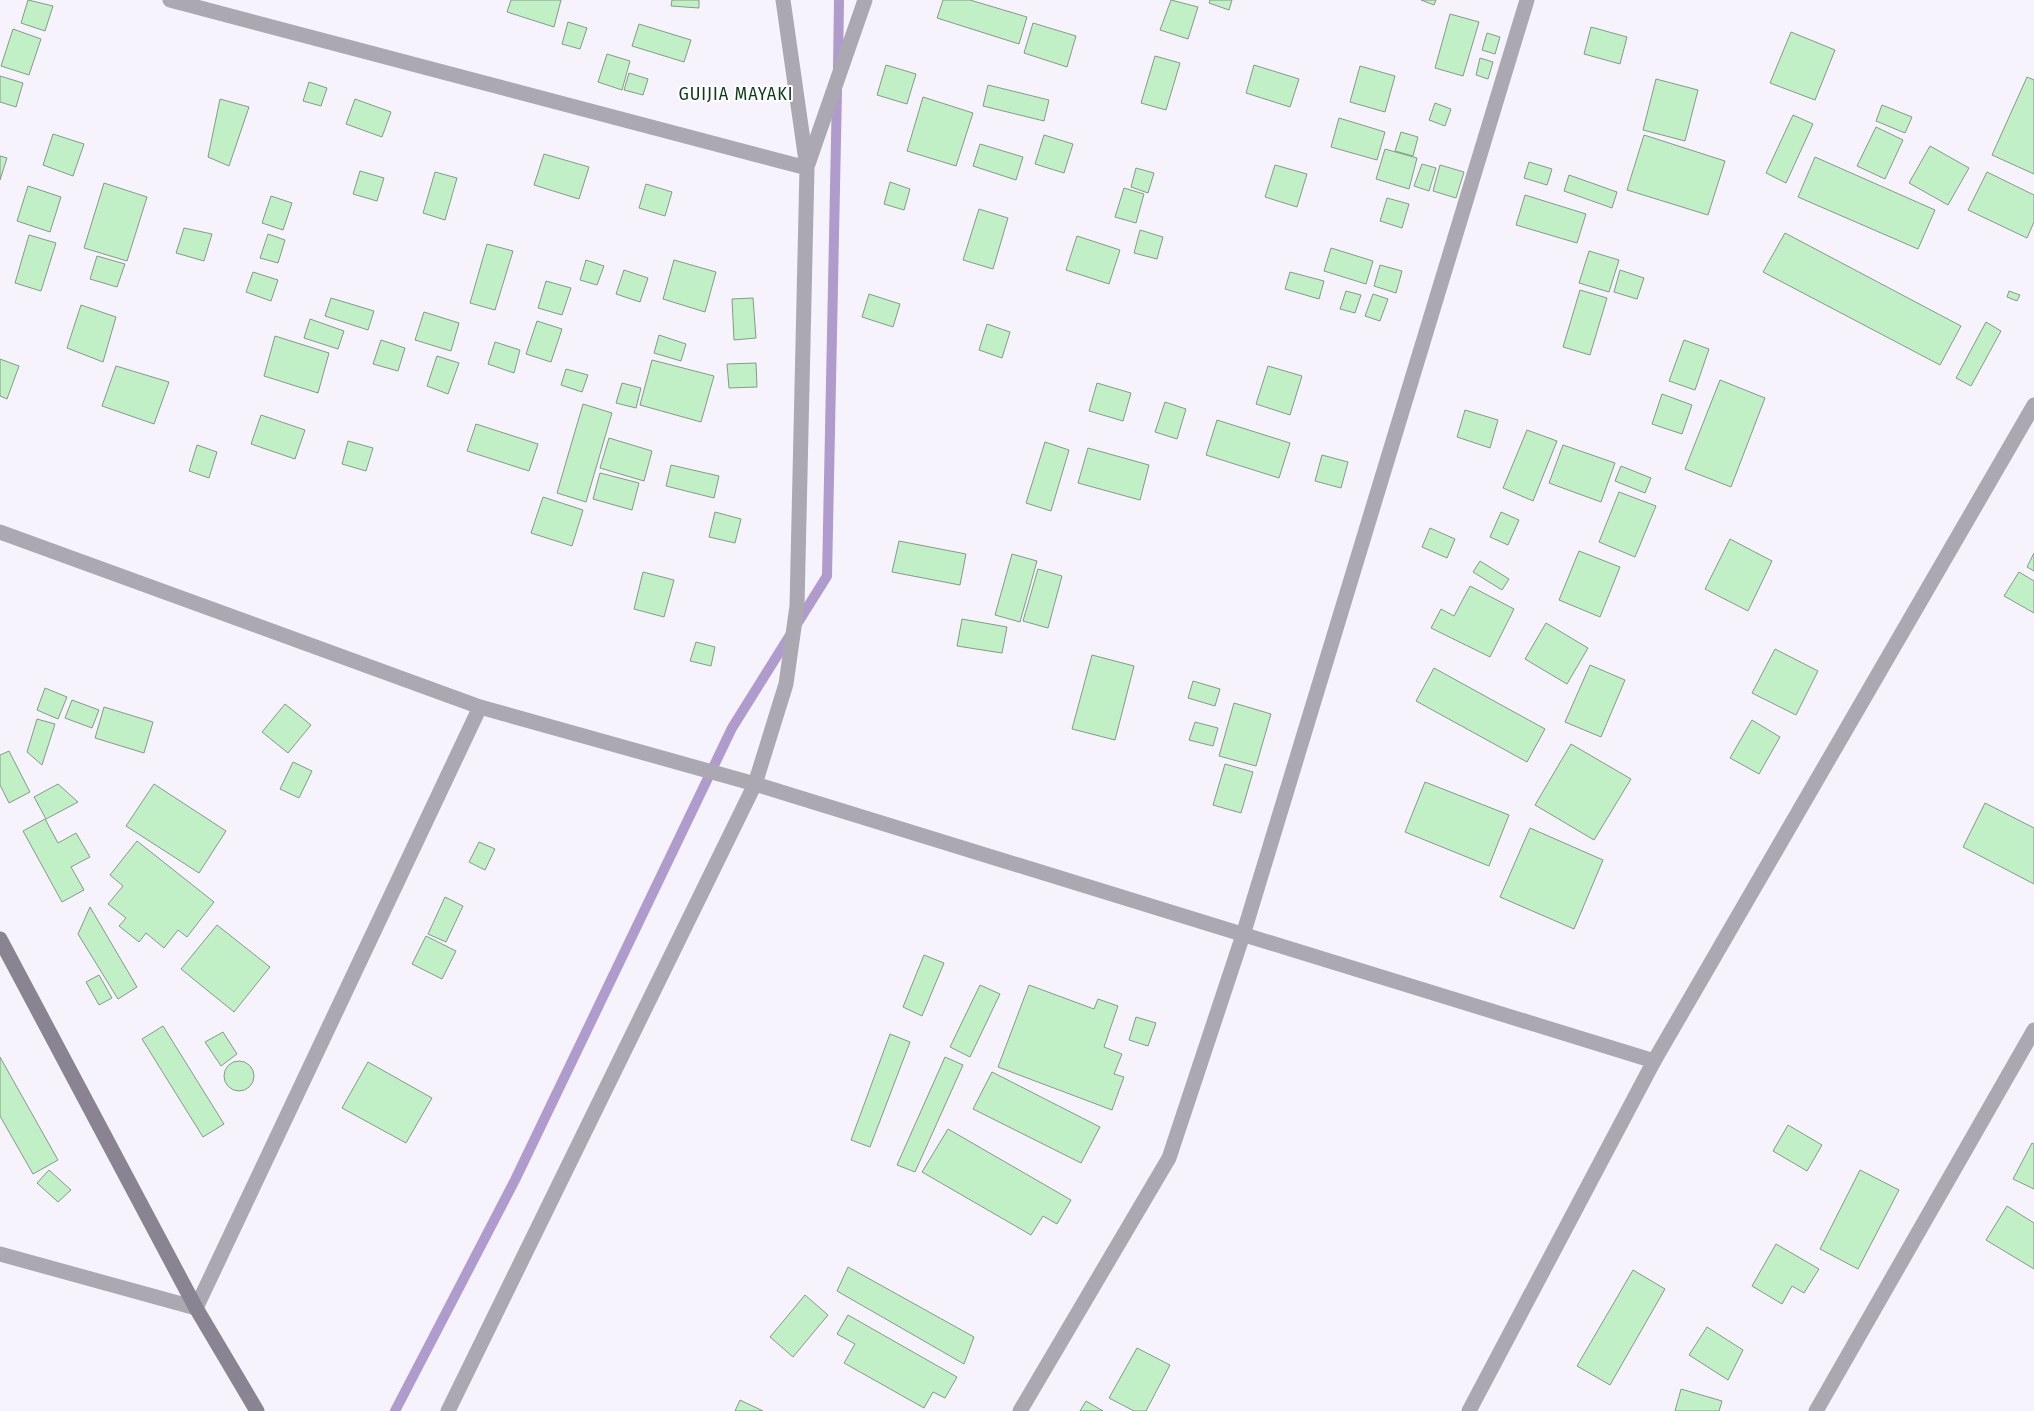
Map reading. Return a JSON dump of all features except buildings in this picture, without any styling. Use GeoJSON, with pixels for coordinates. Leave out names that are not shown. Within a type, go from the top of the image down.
{"type":"FeatureCollection","features":[{"type":"Feature","properties":{"kind":"main road"},"geometry":{"type":"LineString","coordinates":[[0,939],[196,1308],[257,1411]]}},
{"type":"Feature","properties":{"kind":"street"},"geometry":{"type":"LineString","coordinates":[[170,0],[807,168]]}},
{"type":"Feature","properties":{"kind":"street"},"geometry":{"type":"LineString","coordinates":[[448,1411],[755,784],[786,684],[796,606],[807,168],[783,0]]}},
{"type":"Feature","properties":{"kind":"street"},"geometry":{"type":"LineString","coordinates":[[807,168],[865,0]]}},
{"type":"Feature","properties":{"kind":"street"},"geometry":{"type":"LineString","coordinates":[[1020,1411],[1169,1158],[1243,934],[1527,0]]}},
{"type":"Feature","properties":{"kind":"street"},"geometry":{"type":"LineString","coordinates":[[1469,1411],[1654,1061],[2034,404]]}},
{"type":"Feature","properties":{"kind":"street"},"geometry":{"type":"LineString","coordinates":[[0,532],[480,707],[755,784],[1654,1061]]}},
{"type":"Feature","properties":{"kind":"street"},"geometry":{"type":"LineString","coordinates":[[0,1254],[196,1308],[480,707]]}},
{"type":"Feature","properties":{"kind":"street"},"geometry":{"type":"LineString","coordinates":[[1816,1411],[2034,1030]]}},
{"type":"Feature","properties":{"kind":"waterway"},"geometry":{"type":"LineString","coordinates":[[838,69],[839,0]]}},
{"type":"Feature","properties":{"kind":"waterway"},"geometry":{"type":"LineString","coordinates":[[395,1411],[515,1180],[732,728],[827,576],[837,91]]}},
{"type":"Feature","properties":{"kind":"district","name":"GUIJIA MAYAKI"},"geometry":{"type":"Point","coordinates":[736,94]}}]}
